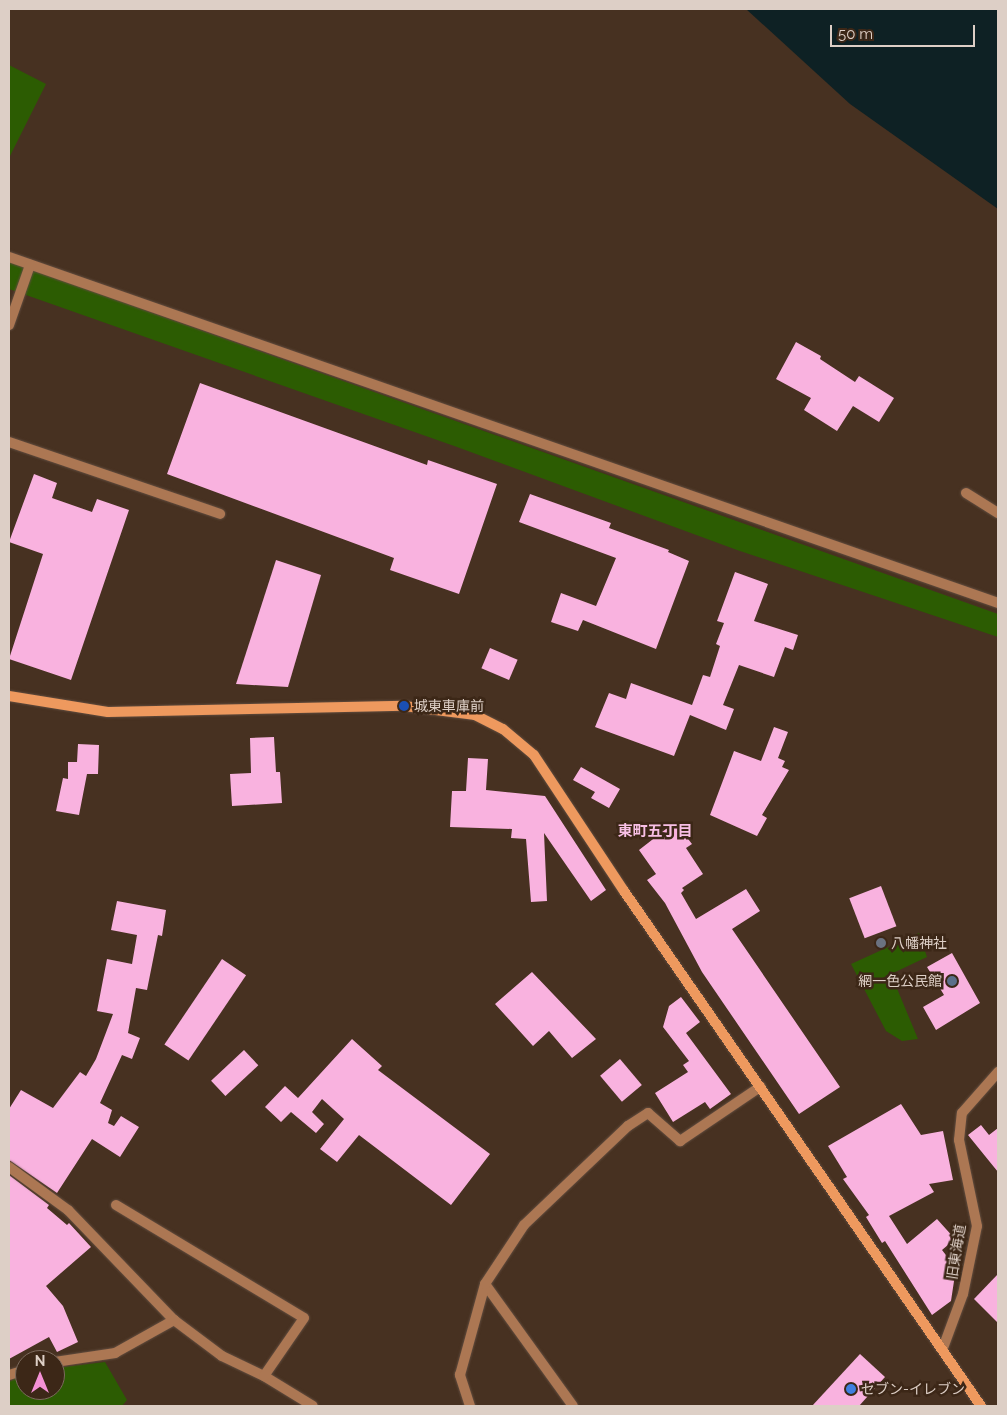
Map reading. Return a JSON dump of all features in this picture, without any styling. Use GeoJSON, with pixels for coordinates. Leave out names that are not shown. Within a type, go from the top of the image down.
{"type":"FeatureCollection","features":[{"type":"Feature","properties":{"kind":"street"},"geometry":{"type":"LineString","coordinates":[[9,257],[998,603]]}},
{"type":"Feature","properties":{"kind":"street"},"geometry":{"type":"LineString","coordinates":[[9,325],[30,265]]}},
{"type":"Feature","properties":{"kind":"street"},"geometry":{"type":"LineString","coordinates":[[9,442],[220,514]]}},
{"type":"Feature","properties":{"kind":"street"},"geometry":{"type":"LineString","coordinates":[[966,493],[998,513]]}},
{"type":"Feature","properties":{"kind":"street"},"geometry":{"type":"LineString","coordinates":[[9,696],[108,712],[404,706],[475,715],[503,729],[534,755],[760,1087],[982,1406]]}},
{"type":"Feature","properties":{"kind":"street","name":"旧東海道"},"geometry":{"type":"LineString","coordinates":[[943,1348],[963,1294],[977,1226],[959,1140],[962,1114],[998,1072]]}},
{"type":"Feature","properties":{"kind":"street"},"geometry":{"type":"LineString","coordinates":[[470,1406],[460,1376],[485,1284],[524,1225],[628,1126],[648,1114],[680,1141],[760,1087]]}},
{"type":"Feature","properties":{"kind":"street"},"geometry":{"type":"LineString","coordinates":[[9,1167],[58,1201],[174,1320],[222,1356],[264,1376],[313,1406]]}},
{"type":"Feature","properties":{"kind":"street"},"geometry":{"type":"LineString","coordinates":[[116,1205],[304,1318],[264,1376]]}},
{"type":"Feature","properties":{"kind":"street"},"geometry":{"type":"LineString","coordinates":[[485,1284],[573,1406]]}},
{"type":"Feature","properties":{"kind":"street"},"geometry":{"type":"LineString","coordinates":[[65,1360],[115,1353],[174,1320]]}},
{"type":"Feature","properties":{"kind":"green space"},"geometry":{"type":"Polygon","coordinates":[[[9,65],[46,84],[9,158],[9,65]]]}},
{"type":"Feature","properties":{"kind":"green space"},"geometry":{"type":"Polygon","coordinates":[[[9,262],[998,614],[998,637],[737,550],[457,447],[9,289],[9,262]]]}},
{"type":"Feature","properties":{"kind":"green space"},"geometry":{"type":"Polygon","coordinates":[[[919,933],[927,957],[891,974],[918,1039],[902,1041],[886,1031],[851,964],[919,933]]]}},
{"type":"Feature","properties":{"kind":"green space"},"geometry":{"type":"Polygon","coordinates":[[[105,1362],[127,1400],[122,1406],[9,1406],[9,1382],[15,1378],[15,1400],[65,1400],[65,1367],[105,1362]]]}},
{"type":"Feature","properties":{"kind":"water"},"geometry":{"type":"Polygon","coordinates":[[[746,9],[998,9],[998,209],[850,104],[746,9]]]}},
{"type":"Feature","properties":{"kind":"building"},"geometry":{"type":"Polygon","coordinates":[[[796,342],[821,356],[820,359],[855,382],[859,376],[894,398],[879,422],[853,406],[837,431],[804,410],[811,398],[776,379],[796,342]]]}},
{"type":"Feature","properties":{"kind":"building"},"geometry":{"type":"Polygon","coordinates":[[[200,383],[427,465],[428,460],[497,484],[459,594],[390,570],[394,558],[167,474],[200,383]]]}},
{"type":"Feature","properties":{"kind":"building"},"geometry":{"type":"Polygon","coordinates":[[[34,474],[57,483],[52,498],[92,512],[97,499],[129,510],[71,680],[9,659],[43,554],[9,542],[34,474]]]}},
{"type":"Feature","properties":{"kind":"building"},"geometry":{"type":"Polygon","coordinates":[[[530,494],[611,523],[609,528],[669,550],[668,552],[689,561],[656,649],[583,620],[578,631],[551,622],[561,593],[596,606],[616,558],[519,522],[530,494]]]}},
{"type":"Feature","properties":{"kind":"building"},"geometry":{"type":"Polygon","coordinates":[[[276,560],[321,575],[288,687],[236,684],[276,560]]]}},
{"type":"Feature","properties":{"kind":"building"},"geometry":{"type":"Polygon","coordinates":[[[735,572],[768,584],[754,621],[798,635],[793,650],[785,647],[774,677],[739,665],[723,705],[734,709],[726,730],[690,715],[674,756],[595,727],[609,693],[626,699],[631,683],[692,705],[703,675],[710,677],[720,646],[716,644],[724,623],[717,621],[735,572]]]}},
{"type":"Feature","properties":{"kind":"building"},"geometry":{"type":"Polygon","coordinates":[[[490,648],[518,660],[509,680],[481,668],[490,648]]]}},
{"type":"Feature","properties":{"kind":"building"},"geometry":{"type":"Polygon","coordinates":[[[774,727],[788,732],[778,758],[785,761],[782,767],[789,770],[762,815],[767,818],[757,836],[710,815],[734,751],[761,761],[774,727]]]}},
{"type":"Feature","properties":{"kind":"building"},"geometry":{"type":"Polygon","coordinates":[[[274,737],[276,772],[280,772],[282,803],[232,806],[230,774],[251,773],[250,738],[274,737]]]}},
{"type":"Feature","properties":{"kind":"building"},"geometry":{"type":"Polygon","coordinates":[[[78,744],[99,745],[98,774],[87,774],[79,815],[56,811],[63,778],[68,779],[68,762],[77,762],[78,744]]]}},
{"type":"Feature","properties":{"kind":"building"},"geometry":{"type":"Polygon","coordinates":[[[468,758],[488,759],[486,790],[545,796],[606,890],[591,901],[544,833],[547,901],[531,902],[526,839],[511,838],[512,829],[450,827],[452,791],[466,791],[468,758]]]}},
{"type":"Feature","properties":{"kind":"building"},"geometry":{"type":"Polygon","coordinates":[[[581,767],[620,789],[609,808],[591,798],[595,792],[573,780],[581,767]]]}},
{"type":"Feature","properties":{"kind":"building"},"geometry":{"type":"Polygon","coordinates":[[[675,822],[692,844],[686,848],[703,874],[682,888],[684,890],[681,893],[696,919],[746,889],[760,911],[732,929],[840,1087],[799,1114],[702,972],[665,903],[647,880],[656,874],[639,850],[675,822]]]}},
{"type":"Feature","properties":{"kind":"building","name":"八幡神社"},"geometry":{"type":"Polygon","coordinates":[[[881,886],[896,926],[865,938],[849,898],[881,886]]]}},
{"type":"Feature","properties":{"kind":"building"},"geometry":{"type":"Polygon","coordinates":[[[117,901],[166,910],[162,936],[158,935],[147,990],[136,988],[128,1033],[140,1038],[132,1059],[122,1055],[100,1103],[112,1110],[108,1123],[114,1126],[121,1116],[139,1127],[120,1157],[92,1139],[57,1193],[9,1160],[9,1109],[21,1090],[53,1108],[80,1072],[86,1076],[96,1059],[113,1014],[97,1011],[107,959],[132,964],[137,935],[111,930],[117,901]]]}},
{"type":"Feature","properties":{"kind":"building","name":"網一色公民館"},"geometry":{"type":"Polygon","coordinates":[[[952,953],[980,1003],[936,1030],[923,1007],[944,995],[927,967],[952,953]]]}},
{"type":"Feature","properties":{"kind":"building"},"geometry":{"type":"Polygon","coordinates":[[[222,959],[246,975],[188,1061],[164,1044],[222,959]]]}},
{"type":"Feature","properties":{"kind":"building"},"geometry":{"type":"Polygon","coordinates":[[[532,972],[596,1039],[572,1058],[549,1031],[533,1046],[495,1004],[532,972]]]}},
{"type":"Feature","properties":{"kind":"building"},"geometry":{"type":"Polygon","coordinates":[[[681,997],[700,1022],[686,1033],[731,1094],[710,1109],[705,1102],[673,1122],[655,1093],[688,1072],[683,1065],[689,1061],[663,1027],[669,1006],[681,997]]]}},
{"type":"Feature","properties":{"kind":"building"},"geometry":{"type":"Polygon","coordinates":[[[352,1039],[382,1066],[378,1070],[490,1154],[451,1205],[359,1135],[337,1162],[320,1149],[344,1119],[322,1099],[312,1112],[324,1124],[316,1133],[291,1112],[281,1122],[265,1107],[285,1086],[298,1098],[352,1039]]]}},
{"type":"Feature","properties":{"kind":"building"},"geometry":{"type":"Polygon","coordinates":[[[244,1050],[258,1065],[225,1096],[211,1081],[244,1050]]]}},
{"type":"Feature","properties":{"kind":"building"},"geometry":{"type":"Polygon","coordinates":[[[620,1059],[642,1085],[622,1102],[600,1076],[620,1059]]]}},
{"type":"Feature","properties":{"kind":"building"},"geometry":{"type":"Polygon","coordinates":[[[901,1104],[921,1135],[943,1131],[953,1180],[929,1184],[934,1192],[889,1216],[907,1244],[937,1219],[955,1239],[942,1250],[956,1268],[951,1301],[932,1315],[885,1241],[882,1243],[866,1217],[869,1215],[843,1179],[847,1177],[828,1146],[901,1104]]]}},
{"type":"Feature","properties":{"kind":"building"},"geometry":{"type":"Polygon","coordinates":[[[981,1125],[989,1135],[998,1128],[998,1172],[968,1135],[981,1125]]]}},
{"type":"Feature","properties":{"kind":"building"},"geometry":{"type":"Polygon","coordinates":[[[9,1175],[49,1205],[47,1208],[67,1225],[69,1223],[91,1247],[46,1286],[63,1306],[78,1342],[61,1350],[56,1350],[49,1337],[25,1350],[15,1350],[15,1356],[9,1359],[9,1175]]]}},
{"type":"Feature","properties":{"kind":"building"},"geometry":{"type":"Polygon","coordinates":[[[998,1274],[998,1323],[974,1299],[998,1274]]]}},
{"type":"Feature","properties":{"kind":"building","name":"セブン-イレブン"},"geometry":{"type":"Polygon","coordinates":[[[860,1354],[885,1377],[859,1406],[812,1406],[860,1354]]]}},
{"type":"Feature","properties":{"kind":"place","name":"城東車庫前"},"geometry":{"type":"Point","coordinates":[404,706]}},
{"type":"Feature","properties":{"kind":"place","name":"八幡神社"},"geometry":{"type":"Point","coordinates":[881,943]}},
{"type":"Feature","properties":{"kind":"place","name":"網一色公民館"},"geometry":{"type":"Point","coordinates":[952,981]}},
{"type":"Feature","properties":{"kind":"place","name":"セブン-イレブン"},"geometry":{"type":"Point","coordinates":[851,1389]}},
{"type":"Feature","properties":{"kind":"district","name":"東町五丁目"},"geometry":{"type":"Point","coordinates":[655,832]}}]}
